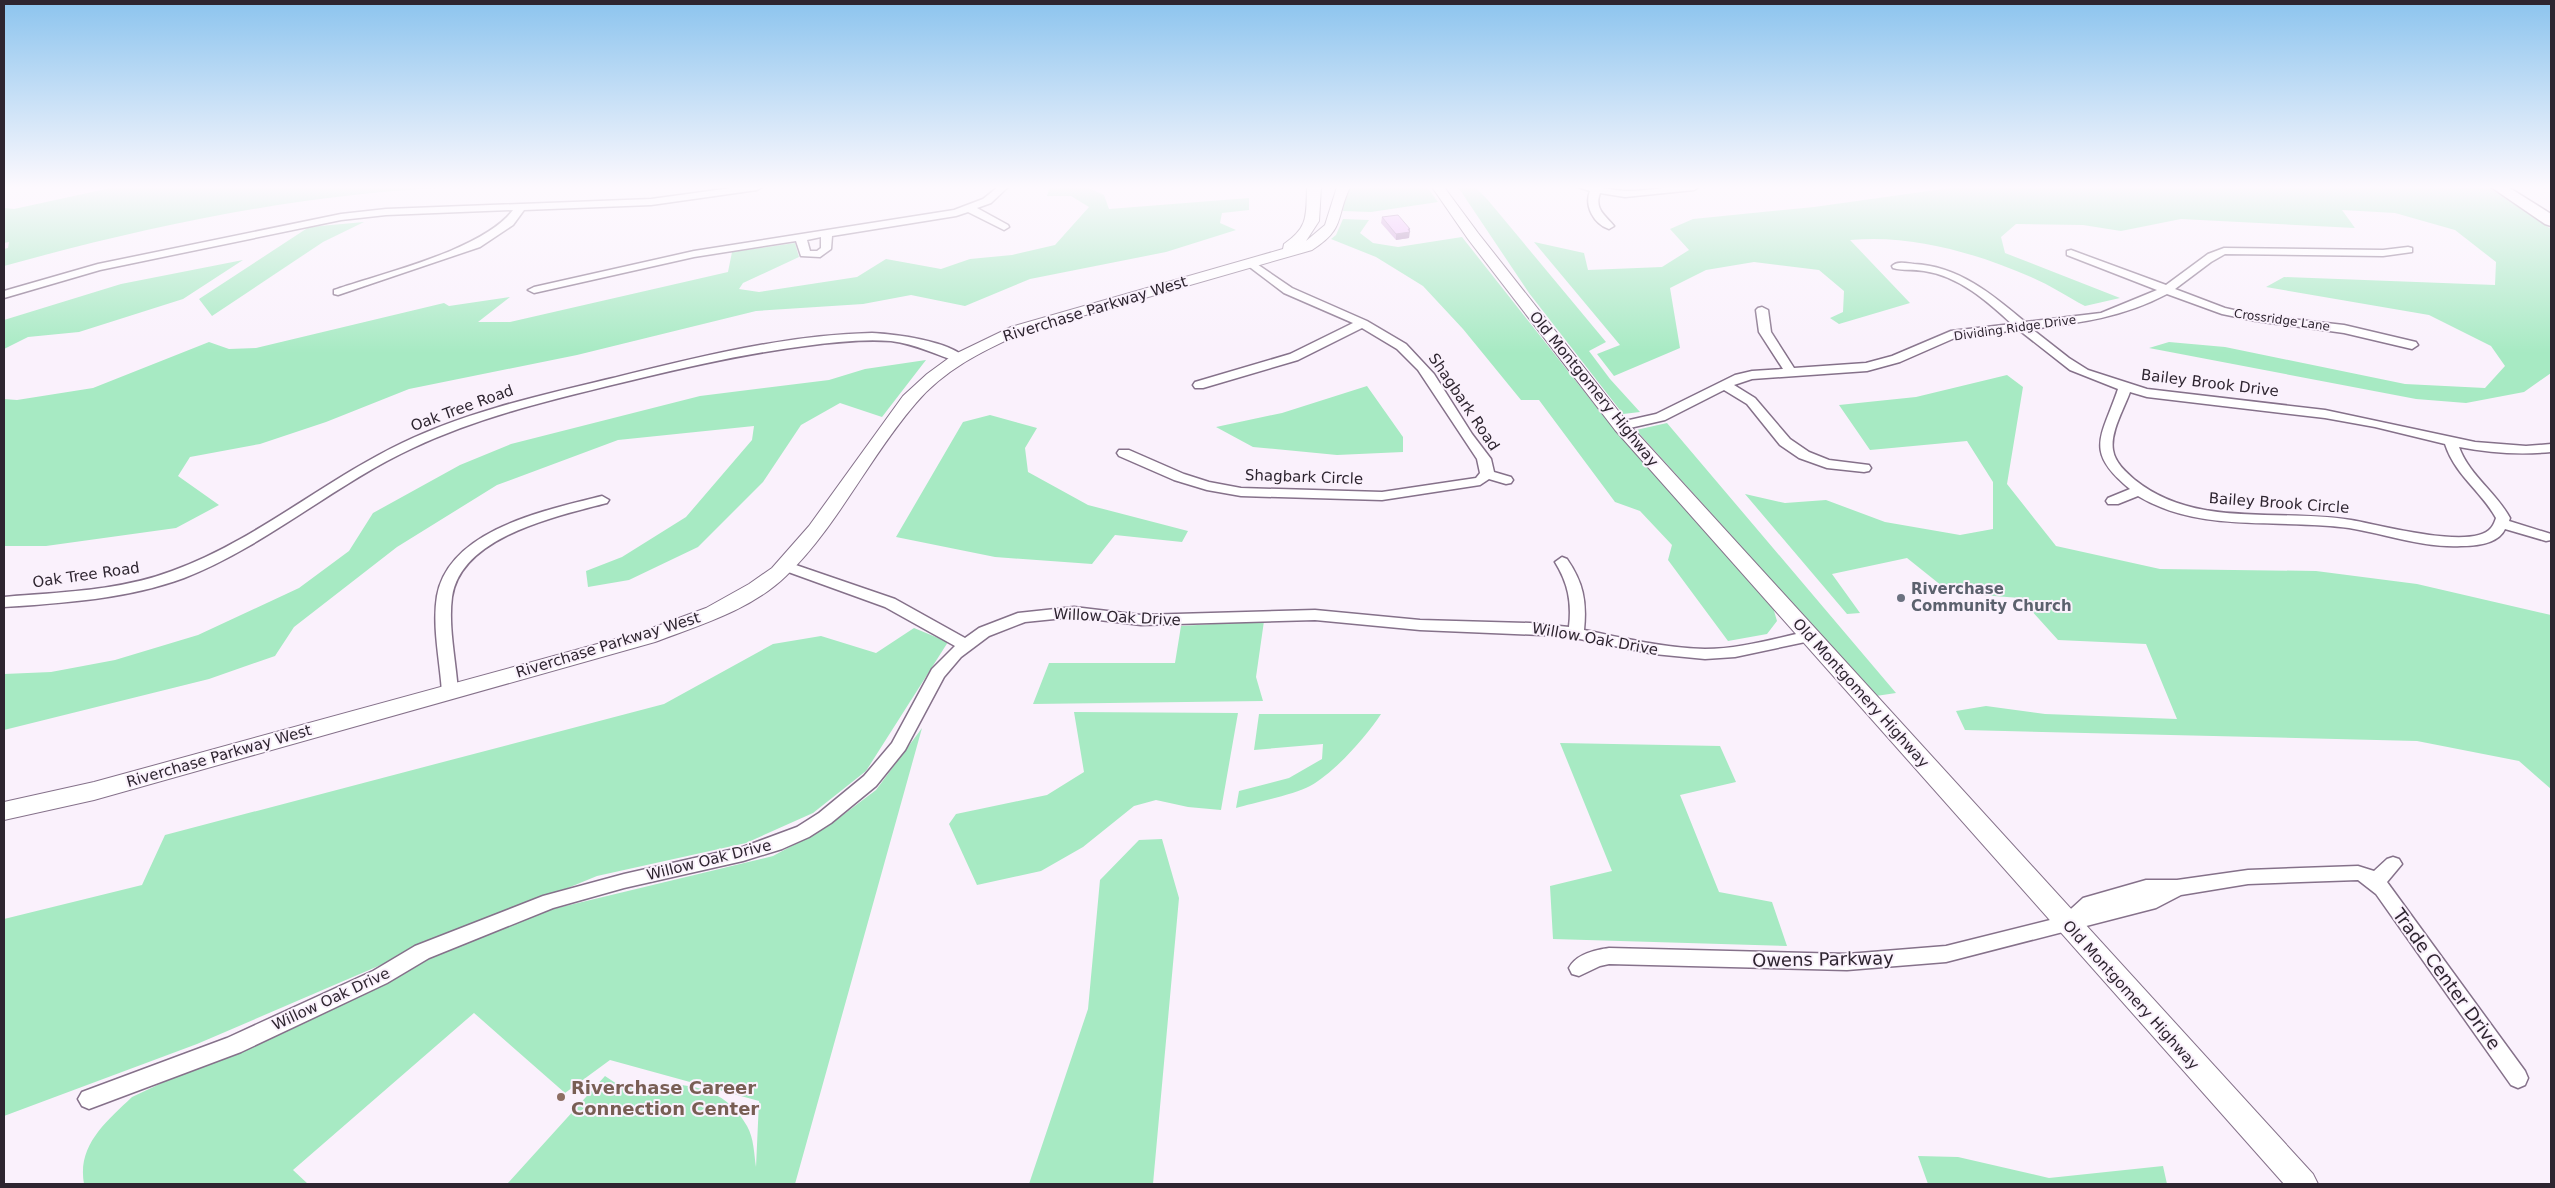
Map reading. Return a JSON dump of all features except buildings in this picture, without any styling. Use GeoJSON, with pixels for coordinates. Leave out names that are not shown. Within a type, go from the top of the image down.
{"type":"FeatureCollection","features":[{"type":"Feature","properties":{"kind":"street"},"geometry":{"type":"LineString","coordinates":[[4,295],[91,268],[214,242]]}},
{"type":"Feature","properties":{"kind":"street"},"geometry":{"type":"LineString","coordinates":[[338,292],[480,242]]}},
{"type":"Feature","properties":{"kind":"street"},"geometry":{"type":"LineString","coordinates":[[534,290],[694,254],[771,242]]}},
{"type":"Feature","properties":{"kind":"street"},"geometry":{"type":"LineString","coordinates":[[802,242],[806,254],[816,255],[824,252],[826,242]]}},
{"type":"Feature","properties":{"kind":"street","name":"Riverchase Parkway West"},"geometry":{"type":"LineString","coordinates":[[1250,263],[1297,242]]}},
{"type":"Feature","properties":{"kind":"street","name":"Riverchase Parkway West"},"geometry":{"type":"LineString","coordinates":[[4,811],[94,791],[681,626],[741,598],[785,566],[816,530],[909,400],[932,376],[959,358],[999,337],[1035,324],[1298,251],[1314,242]]}},
{"type":"Feature","properties":{"kind":"street","name":"Old Montgomery Highway"},"geometry":{"type":"LineString","coordinates":[[1478,242],[1621,426],[2303,1184]]}},
{"type":"Feature","properties":{"kind":"street","name":"Dividing Ridge Drive"},"geometry":{"type":"LineString","coordinates":[[1621,426],[1660,417],[1724,385],[1752,375],[1878,365],[1955,334],[2102,316],[2122,310],[2164,290],[2183,279],[2201,262],[2224,251],[2383,252],[2408,250]]}},
{"type":"Feature","properties":{"kind":"street","name":"Crossridge Lane"},"geometry":{"type":"LineString","coordinates":[[2072,253],[2164,290],[2229,313],[2338,328],[2412,345]]}},
{"type":"Feature","properties":{"kind":"street","name":"Shagbark Road"},"geometry":{"type":"LineString","coordinates":[[1250,263],[1294,294],[1363,323],[1389,337],[1426,371],[1466,435],[1486,462],[1487,474]]}},
{"type":"Feature","properties":{"kind":"street","name":"Bailey Brook Drive"},"geometry":{"type":"LineString","coordinates":[[1897,266],[1925,266],[1958,277],[1977,287],[2051,351],[2073,367],[2125,387],[2147,393],[2349,418],[2451,442],[2513,451],[2551,448]]}},
{"type":"Feature","properties":{"kind":"street"},"geometry":{"type":"LineString","coordinates":[[1762,310],[1765,332],[1790,371]]}},
{"type":"Feature","properties":{"kind":"street"},"geometry":{"type":"LineString","coordinates":[[1199,385],[1289,359],[1363,323]]}},
{"type":"Feature","properties":{"kind":"street","name":"Oak Tree Road"},"geometry":{"type":"LineString","coordinates":[[4,602],[117,590],[176,575],[246,542],[364,469],[405,446],[452,426],[524,403],[738,353],[838,339],[878,337],[904,339],[938,347],[959,358]]}},
{"type":"Feature","properties":{"kind":"street"},"geometry":{"type":"LineString","coordinates":[[1724,385],[1751,401],[1781,438],[1804,455],[1827,464],[1864,468]]}},
{"type":"Feature","properties":{"kind":"street","name":"Bailey Brook Circle"},"geometry":{"type":"LineString","coordinates":[[2125,387],[2107,439],[2106,450],[2114,467],[2126,480],[2168,505],[2212,516],[2326,521],[2446,542],[2468,541],[2489,537],[2498,531],[2503,524]]}},
{"type":"Feature","properties":{"kind":"street"},"geometry":{"type":"LineString","coordinates":[[2451,442],[2458,463],[2500,512],[2503,524],[2546,537]]}},
{"type":"Feature","properties":{"kind":"street","name":"Shagbark Circle"},"geometry":{"type":"LineString","coordinates":[[1124,453],[1171,474],[1207,486],[1270,494],[1393,495],[1473,482],[1480,480],[1487,474]]}},
{"type":"Feature","properties":{"kind":"street"},"geometry":{"type":"LineString","coordinates":[[1487,474],[1506,480]]}},
{"type":"Feature","properties":{"kind":"street"},"geometry":{"type":"LineString","coordinates":[[2113,500],[2140,490]]}},
{"type":"Feature","properties":{"kind":"street"},"geometry":{"type":"LineString","coordinates":[[450,692],[445,597],[452,577],[458,567],[480,546],[518,524],[602,500]]}},
{"type":"Feature","properties":{"kind":"street"},"geometry":{"type":"LineString","coordinates":[[1562,562],[1574,581],[1578,593],[1576,634]]}},
{"type":"Feature","properties":{"kind":"street"},"geometry":{"type":"LineString","coordinates":[[785,566],[890,603],[964,644]]}},
{"type":"Feature","properties":{"kind":"street","name":"Willow Oak Drive"},"geometry":{"type":"LineString","coordinates":[[89,1099],[234,1045],[380,977],[422,952],[550,901],[624,880],[743,854],[776,844],[803,832],[824,818],[870,781],[899,746],[938,673],[964,644],[984,632],[1012,620],[1034,614],[1061,612],[1176,620],[1255,615],[1316,615],[1420,625],[1507,626],[1576,634],[1654,650],[1705,654],[1735,652],[1810,636]]}},
{"type":"Feature","properties":{"kind":"street"},"geometry":{"type":"LineString","coordinates":[[2067,923],[2156,900],[2177,888],[2248,877],[2346,872],[2366,875],[2376,882],[2393,864]]}},
{"type":"Feature","properties":{"kind":"street","name":"Trade Center Drive"},"geometry":{"type":"LineString","coordinates":[[2376,882],[2518,1078]]}},
{"type":"Feature","properties":{"kind":"street","name":"Owens Parkway"},"geometry":{"type":"LineString","coordinates":[[1578,968],[1596,958],[1609,956],[1847,962],[1883,961],[1966,950],[2067,923]]}},
{"type":"Feature","properties":{"kind":"green space"},"geometry":{"type":"Polygon","coordinates":[[[9,242],[94,242],[4,266],[4,249],[8,248],[9,242]]]}},
{"type":"Feature","properties":{"kind":"green space"},"geometry":{"type":"Polygon","coordinates":[[[285,242],[322,242],[212,316],[199,299],[285,242]]]}},
{"type":"Feature","properties":{"kind":"green space"},"geometry":{"type":"Polygon","coordinates":[[[1057,242],[1196,242],[1166,252],[1030,279],[965,306],[911,295],[863,304],[756,311],[577,355],[409,389],[326,422],[260,444],[190,457],[178,476],[219,505],[176,528],[46,546],[4,546],[4,399],[17,400],[93,388],[209,342],[229,349],[256,348],[444,303],[449,306],[510,297],[478,322],[510,322],[728,272],[732,252],[795,243],[799,257],[743,283],[739,289],[759,292],[857,277],[886,259],[941,269],[970,259],[1012,255],[1055,245],[1057,242]]]}},
{"type":"Feature","properties":{"kind":"green space"},"geometry":{"type":"Polygon","coordinates":[[[1340,242],[1372,242],[1398,247],[1427,242],[1466,242],[1602,414],[1772,604],[1777,621],[1767,634],[1728,641],[1668,560],[1672,545],[1640,511],[1615,502],[1539,400],[1521,400],[1463,329],[1423,286],[1376,257],[1340,242]]]}},
{"type":"Feature","properties":{"kind":"green space"},"geometry":{"type":"Polygon","coordinates":[[[1495,242],[1523,242],[1606,342],[1589,351],[1610,379],[1640,412],[1623,414],[1529,293],[1495,242]]]}},
{"type":"Feature","properties":{"kind":"green space"},"geometry":{"type":"Polygon","coordinates":[[[1534,242],[1584,253],[1588,270],[1662,267],[1689,250],[1682,242],[1852,242],[1910,303],[1839,324],[1830,318],[1843,312],[1844,291],[1819,270],[1754,262],[1706,270],[1670,288],[1680,348],[1614,376],[1597,354],[1620,345],[1534,242]]]}},
{"type":"Feature","properties":{"kind":"green space"},"geometry":{"type":"Polygon","coordinates":[[[1916,242],[2002,242],[2005,253],[2120,298],[2085,306],[2052,287],[2010,268],[1966,253],[1916,242]]]}},
{"type":"Feature","properties":{"kind":"green space"},"geometry":{"type":"Polygon","coordinates":[[[2471,242],[2551,242],[2551,373],[2524,392],[2466,403],[2416,399],[2149,348],[2169,342],[2225,347],[2405,384],[2485,388],[2505,366],[2491,346],[2429,315],[2266,287],[2284,277],[2495,285],[2496,262],[2471,242]]]}},
{"type":"Feature","properties":{"kind":"green space"},"geometry":{"type":"Polygon","coordinates":[[[243,260],[183,299],[79,332],[28,337],[4,349],[4,320],[121,284],[243,260]]]}},
{"type":"Feature","properties":{"kind":"green space"},"geometry":{"type":"Polygon","coordinates":[[[926,360],[882,417],[840,403],[801,425],[763,482],[698,547],[629,580],[588,587],[586,571],[622,557],[686,517],[752,440],[754,426],[618,440],[497,485],[397,547],[294,627],[275,656],[209,679],[4,730],[4,674],[51,672],[115,660],[198,635],[299,588],[349,551],[373,513],[460,465],[511,444],[700,396],[829,380],[865,369],[926,360]]]}},
{"type":"Feature","properties":{"kind":"green space"},"geometry":{"type":"Polygon","coordinates":[[[2007,375],[2023,387],[2007,484],[2056,546],[2160,569],[2316,571],[2417,584],[2551,615],[2551,789],[2519,761],[2417,741],[1965,730],[1956,711],[1986,706],[2045,714],[2177,719],[2146,644],[2058,640],[2020,598],[1981,595],[1942,586],[1907,558],[1832,574],[1860,613],[1847,614],[1745,494],[1785,503],[1826,500],[1885,522],[1960,535],[1993,529],[1993,482],[1967,441],[1870,450],[1839,405],[1916,397],[2007,375]]]}},
{"type":"Feature","properties":{"kind":"green space"},"geometry":{"type":"Polygon","coordinates":[[[1367,386],[1403,437],[1403,452],[1337,455],[1253,447],[1216,427],[1282,413],[1367,386]]]}},
{"type":"Feature","properties":{"kind":"green space"},"geometry":{"type":"Polygon","coordinates":[[[990,415],[1037,428],[1025,448],[1028,472],[1088,505],[1188,531],[1182,542],[1115,535],[1092,564],[995,557],[896,537],[963,422],[990,415]]]}},
{"type":"Feature","properties":{"kind":"green space"},"geometry":{"type":"Polygon","coordinates":[[[1667,423],[1896,693],[1876,696],[1636,430],[1667,423]]]}},
{"type":"Feature","properties":{"kind":"green space"},"geometry":{"type":"Polygon","coordinates":[[[1264,621],[1256,677],[1263,701],[1033,704],[1049,663],[1175,663],[1181,626],[1264,621]]]}},
{"type":"Feature","properties":{"kind":"green space"},"geometry":{"type":"Polygon","coordinates":[[[914,628],[948,642],[866,771],[813,813],[746,843],[597,876],[397,958],[197,1044],[4,1116],[4,919],[142,885],[165,835],[664,704],[773,644],[821,636],[876,653],[914,628]]]}},
{"type":"Feature","properties":{"kind":"green space"},"geometry":{"type":"Polygon","coordinates":[[[1074,712],[1238,713],[1221,810],[1188,807],[1156,800],[1134,806],[1083,847],[1041,871],[977,885],[949,824],[956,814],[1047,795],[1084,772],[1074,712]]]}},
{"type":"Feature","properties":{"kind":"green space"},"geometry":{"type":"Polygon","coordinates":[[[1259,714],[1381,714],[1349,754],[1310,786],[1236,808],[1239,791],[1289,778],[1322,759],[1323,744],[1254,750],[1259,714]]]}},
{"type":"Feature","properties":{"kind":"green space"},"geometry":{"type":"Polygon","coordinates":[[[922,728],[795,1184],[507,1184],[605,1076],[623,1088],[658,1084],[676,1085],[708,1091],[723,1099],[736,1111],[747,1126],[751,1136],[756,1167],[759,1101],[610,1060],[565,1093],[474,1013],[293,1170],[308,1184],[84,1184],[83,1170],[89,1146],[104,1125],[132,1097],[437,954],[553,909],[773,856],[827,827],[876,790],[922,728]]]}},
{"type":"Feature","properties":{"kind":"green space"},"geometry":{"type":"Polygon","coordinates":[[[1560,743],[1720,746],[1736,782],[1680,795],[1719,892],[1772,902],[1787,946],[1553,939],[1550,886],[1612,871],[1560,743]]]}},
{"type":"Feature","properties":{"kind":"green space"},"geometry":{"type":"Polygon","coordinates":[[[1162,839],[1179,898],[1153,1184],[1029,1184],[1088,1009],[1100,880],[1139,840],[1162,839]]]}},
{"type":"Feature","properties":{"kind":"green space"},"geometry":{"type":"Polygon","coordinates":[[[1918,1156],[1958,1157],[2049,1178],[2163,1166],[2167,1184],[1928,1184],[1918,1156]]]}},
{"type":"Feature","properties":{"kind":"place","name":"Riverchase Community Church"},"geometry":{"type":"Point","coordinates":[1901,598]}},
{"type":"Feature","properties":{"kind":"place","name":"Riverchase Career Connection Center"},"geometry":{"type":"Point","coordinates":[561,1097]}}]}
